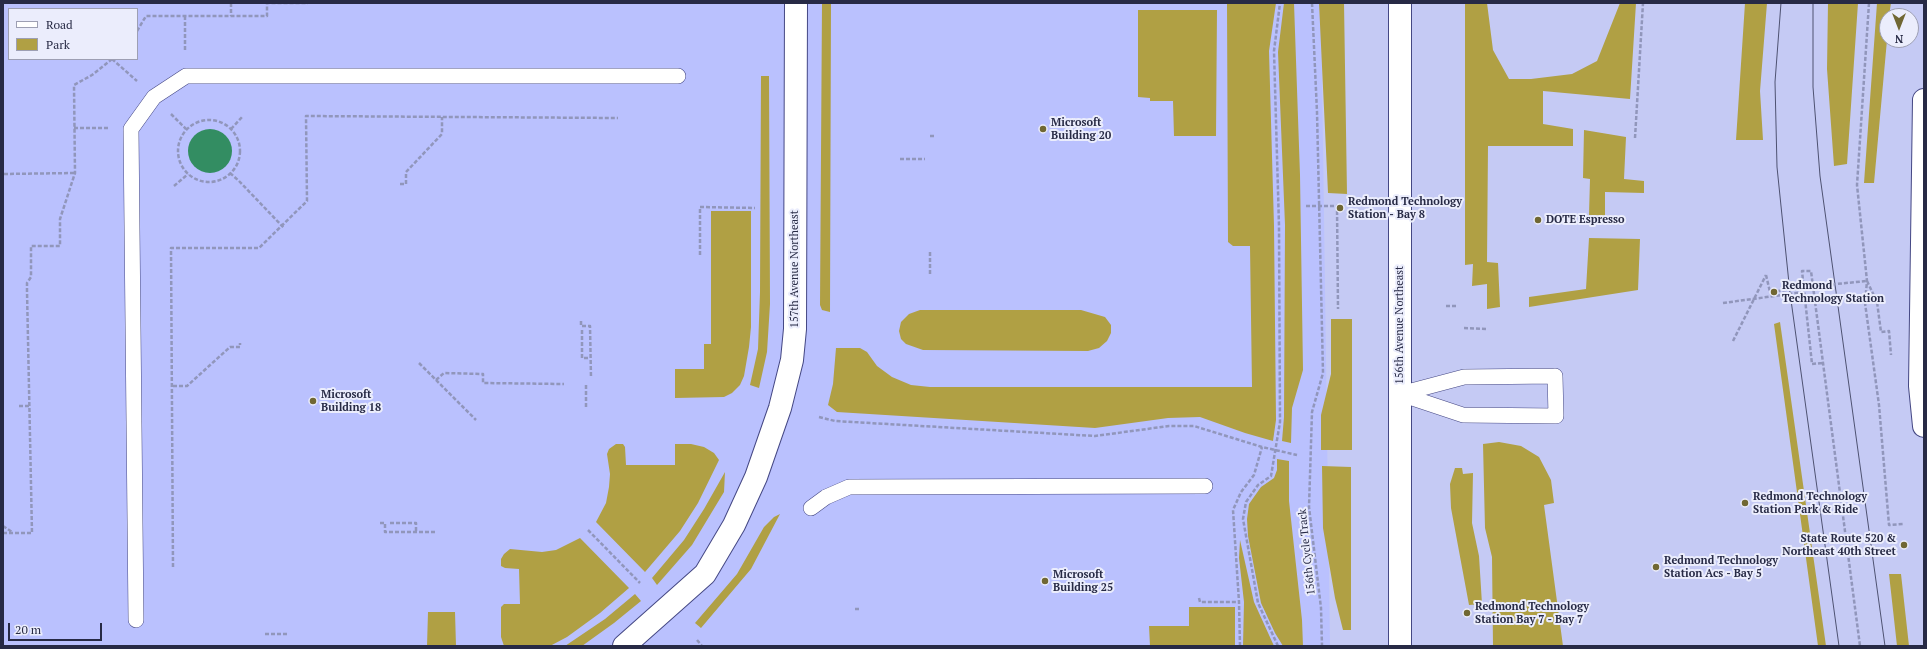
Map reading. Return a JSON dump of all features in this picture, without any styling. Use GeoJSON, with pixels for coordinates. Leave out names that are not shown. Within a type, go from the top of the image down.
{"type":"FeatureCollection","features":[{"type":"Feature","properties":{"kind":"main road","name":"157th Avenue Northeast"},"geometry":{"type":"LineString","coordinates":[[624,646],[705,574],[734,525],[756,477],[771,436],[792,360],[795,321],[796,3]]}},
{"type":"Feature","properties":{"kind":"main road","name":"156th Avenue Northeast"},"geometry":{"type":"LineString","coordinates":[[1400,3],[1400,646]]}},
{"type":"Feature","properties":{"kind":"main road"},"geometry":{"type":"LineString","coordinates":[[1924,100],[1920,386],[1924,426]]}},
{"type":"Feature","properties":{"kind":"lane"},"geometry":{"type":"LineString","coordinates":[[136,620],[131,129],[154,98],[186,76],[678,76]]}},
{"type":"Feature","properties":{"kind":"lane"},"geometry":{"type":"LineString","coordinates":[[1555,376],[1556,416],[1463,415],[1400,394],[1464,377],[1555,376]]}},
{"type":"Feature","properties":{"kind":"lane"},"geometry":{"type":"LineString","coordinates":[[811,508],[826,497],[849,487],[1205,486]]}},
{"type":"Feature","properties":{"kind":"path"},"geometry":{"type":"LineString","coordinates":[[231,3],[231,16]]}},
{"type":"Feature","properties":{"kind":"path"},"geometry":{"type":"LineString","coordinates":[[138,29],[146,16],[267,16],[267,3],[308,3]]}},
{"type":"Feature","properties":{"kind":"path"},"geometry":{"type":"LineString","coordinates":[[1278,646],[1258,603],[1243,519],[1246,502],[1258,485],[1271,476],[1280,422],[1279,226],[1274,52],[1280,3]]}},
{"type":"Feature","properties":{"kind":"path","name":"156th Cycle Track"},"geometry":{"type":"LineString","coordinates":[[1312,3],[1323,373],[1312,412],[1309,507],[1321,608],[1322,646]]}},
{"type":"Feature","properties":{"kind":"path"},"geometry":{"type":"LineString","coordinates":[[1635,138],[1643,3]]}},
{"type":"Feature","properties":{"kind":"path"},"geometry":{"type":"LineString","coordinates":[[1869,3],[1857,185],[1867,281],[1865,303],[1879,405],[1889,525],[1903,524]]}},
{"type":"Feature","properties":{"kind":"path"},"geometry":{"type":"LineString","coordinates":[[185,16],[185,59]]}},
{"type":"Feature","properties":{"kind":"path"},"geometry":{"type":"LineString","coordinates":[[3,533],[32,533],[27,283],[31,277],[31,246],[60,246],[60,219],[75,173],[74,86],[92,75],[111,60]]}},
{"type":"Feature","properties":{"kind":"path"},"geometry":{"type":"LineString","coordinates":[[113,60],[139,83]]}},
{"type":"Feature","properties":{"kind":"path"},"geometry":{"type":"LineString","coordinates":[[168,112],[186,129]]}},
{"type":"Feature","properties":{"kind":"path"},"geometry":{"type":"LineString","coordinates":[[231,129],[243,116]]}},
{"type":"Feature","properties":{"kind":"path"},"geometry":{"type":"LineString","coordinates":[[173,567],[171,248],[258,248],[307,201],[306,116],[618,118]]}},
{"type":"Feature","properties":{"kind":"path"},"geometry":{"type":"LineString","coordinates":[[400,184],[406,184],[406,172],[442,134],[442,117]]}},
{"type":"Feature","properties":{"kind":"path"},"geometry":{"type":"LineString","coordinates":[[200,120],[217,120],[231,129],[240,146],[240,156],[236,166],[230,173],[223,179],[205,182],[188,174],[179,160],[178,152],[181,136],[186,129],[200,120]]}},
{"type":"Feature","properties":{"kind":"path"},"geometry":{"type":"LineString","coordinates":[[74,128],[116,128]]}},
{"type":"Feature","properties":{"kind":"path"},"geometry":{"type":"LineString","coordinates":[[930,136],[936,136]]}},
{"type":"Feature","properties":{"kind":"path"},"geometry":{"type":"LineString","coordinates":[[900,159],[925,159]]}},
{"type":"Feature","properties":{"kind":"path"},"geometry":{"type":"LineString","coordinates":[[4,174],[75,173]]}},
{"type":"Feature","properties":{"kind":"path"},"geometry":{"type":"LineString","coordinates":[[230,173],[284,228]]}},
{"type":"Feature","properties":{"kind":"path"},"geometry":{"type":"LineString","coordinates":[[174,186],[188,174]]}},
{"type":"Feature","properties":{"kind":"path"},"geometry":{"type":"LineString","coordinates":[[1306,206],[1336,206],[1338,309]]}},
{"type":"Feature","properties":{"kind":"path"},"geometry":{"type":"LineString","coordinates":[[700,255],[700,207],[755,208]]}},
{"type":"Feature","properties":{"kind":"path"},"geometry":{"type":"LineString","coordinates":[[930,252],[930,276]]}},
{"type":"Feature","properties":{"kind":"path"},"geometry":{"type":"LineString","coordinates":[[1822,363],[1812,364],[1802,271],[1811,271],[1860,646]]}},
{"type":"Feature","properties":{"kind":"path"},"geometry":{"type":"LineString","coordinates":[[1733,341],[1766,275],[1770,292],[1867,281]]}},
{"type":"Feature","properties":{"kind":"path"},"geometry":{"type":"LineString","coordinates":[[1867,281],[1877,302],[1881,332],[1889,331],[1891,362]]}},
{"type":"Feature","properties":{"kind":"path"},"geometry":{"type":"LineString","coordinates":[[1723,303],[1804,292]]}},
{"type":"Feature","properties":{"kind":"path"},"geometry":{"type":"LineString","coordinates":[[1446,306],[1457,306]]}},
{"type":"Feature","properties":{"kind":"path"},"geometry":{"type":"LineString","coordinates":[[581,321],[581,326],[590,326],[590,378]]}},
{"type":"Feature","properties":{"kind":"path"},"geometry":{"type":"LineString","coordinates":[[1464,328],[1487,329]]}},
{"type":"Feature","properties":{"kind":"path"},"geometry":{"type":"LineString","coordinates":[[582,330],[582,358],[590,358]]}},
{"type":"Feature","properties":{"kind":"path"},"geometry":{"type":"LineString","coordinates":[[173,386],[188,386],[230,347],[240,347],[240,343]]}},
{"type":"Feature","properties":{"kind":"path"},"geometry":{"type":"LineString","coordinates":[[419,363],[476,420]]}},
{"type":"Feature","properties":{"kind":"path"},"geometry":{"type":"LineString","coordinates":[[436,380],[444,373],[483,374],[483,383],[564,384]]}},
{"type":"Feature","properties":{"kind":"path"},"geometry":{"type":"LineString","coordinates":[[586,385],[586,409]]}},
{"type":"Feature","properties":{"kind":"path"},"geometry":{"type":"LineString","coordinates":[[19,406],[29,406]]}},
{"type":"Feature","properties":{"kind":"path"},"geometry":{"type":"LineString","coordinates":[[819,417],[835,421],[1095,436],[1169,426],[1194,426],[1262,448],[1297,455]]}},
{"type":"Feature","properties":{"kind":"path"},"geometry":{"type":"LineString","coordinates":[[1240,646],[1239,602],[1233,510],[1241,492],[1254,475],[1262,448]]}},
{"type":"Feature","properties":{"kind":"path"},"geometry":{"type":"LineString","coordinates":[[380,523],[385,523],[386,532],[435,532]]}},
{"type":"Feature","properties":{"kind":"path"},"geometry":{"type":"LineString","coordinates":[[390,523],[416,523],[416,532]]}},
{"type":"Feature","properties":{"kind":"path"},"geometry":{"type":"LineString","coordinates":[[3,526],[12,533]]}},
{"type":"Feature","properties":{"kind":"path"},"geometry":{"type":"LineString","coordinates":[[588,530],[640,583]]}},
{"type":"Feature","properties":{"kind":"path"},"geometry":{"type":"LineString","coordinates":[[1199,598],[1200,602],[1239,602]]}},
{"type":"Feature","properties":{"kind":"path"},"geometry":{"type":"LineString","coordinates":[[855,609],[860,609]]}},
{"type":"Feature","properties":{"kind":"path"},"geometry":{"type":"LineString","coordinates":[[265,634],[289,634]]}},
{"type":"Feature","properties":{"kind":"path"},"geometry":{"type":"LineString","coordinates":[[697,640],[702,646]]}},
{"type":"Feature","properties":{"kind":"shaded area"},"geometry":{"type":"Polygon","coordinates":[[[3,3],[1321,3],[1330,646],[3,646],[3,3]]]}},
{"type":"Feature","properties":{"kind":"shaded area"},"geometry":{"type":"Polygon","coordinates":[[[206,129],[214,129],[219,130],[226,135],[231,142],[231,160],[226,167],[219,172],[206,173],[198,170],[191,163],[188,155],[188,147],[191,139],[198,132],[206,129]]]}},
{"type":"Feature","properties":{"kind":"green space"},"geometry":{"type":"Polygon","coordinates":[[[822,3],[831,3],[830,312],[822,310],[820,305],[822,3]]]}},
{"type":"Feature","properties":{"kind":"green space"},"geometry":{"type":"Polygon","coordinates":[[[1227,3],[1276,3],[1269,51],[1274,226],[1276,420],[1273,441],[1200,417],[1168,418],[1095,428],[837,412],[828,405],[833,384],[836,348],[860,348],[867,352],[877,366],[892,377],[911,385],[930,387],[1252,387],[1250,246],[1233,246],[1228,242],[1227,3]]]}},
{"type":"Feature","properties":{"kind":"green space"},"geometry":{"type":"Polygon","coordinates":[[[1284,3],[1294,3],[1300,175],[1303,370],[1292,408],[1291,443],[1282,441],[1284,417],[1285,225],[1278,52],[1284,3]]]}},
{"type":"Feature","properties":{"kind":"green space"},"geometry":{"type":"Polygon","coordinates":[[[1319,3],[1344,3],[1347,194],[1328,193],[1319,3]]]}},
{"type":"Feature","properties":{"kind":"green space"},"geometry":{"type":"Polygon","coordinates":[[[1465,3],[1487,3],[1493,50],[1509,79],[1531,79],[1572,74],[1597,61],[1620,3],[1636,3],[1630,99],[1543,91],[1543,124],[1573,129],[1573,146],[1488,146],[1487,262],[1498,263],[1500,307],[1487,309],[1487,284],[1472,286],[1473,264],[1465,265],[1465,3]]]}},
{"type":"Feature","properties":{"kind":"green space"},"geometry":{"type":"Polygon","coordinates":[[[1745,3],[1767,3],[1760,91],[1763,140],[1736,140],[1745,3]]]}},
{"type":"Feature","properties":{"kind":"green space"},"geometry":{"type":"Polygon","coordinates":[[[1828,3],[1858,3],[1847,164],[1834,166],[1827,69],[1828,3]]]}},
{"type":"Feature","properties":{"kind":"green space"},"geometry":{"type":"Polygon","coordinates":[[[1877,3],[1891,3],[1890,8],[1879,8],[1879,48],[1886,48],[1874,183],[1864,183],[1877,3]]]}},
{"type":"Feature","properties":{"kind":"green space"},"geometry":{"type":"Polygon","coordinates":[[[1138,10],[1217,10],[1216,136],[1174,136],[1173,101],[1150,101],[1150,98],[1138,97],[1138,10]]]}},
{"type":"Feature","properties":{"kind":"green space"},"geometry":{"type":"Polygon","coordinates":[[[761,76],[769,76],[770,304],[767,352],[759,388],[750,385],[758,349],[760,292],[761,76]]]}},
{"type":"Feature","properties":{"kind":"green space"},"geometry":{"type":"Polygon","coordinates":[[[1584,130],[1626,137],[1624,179],[1644,181],[1644,193],[1605,192],[1605,216],[1589,215],[1590,179],[1583,178],[1584,130]]]}},
{"type":"Feature","properties":{"kind":"green space"},"geometry":{"type":"Polygon","coordinates":[[[711,211],[751,211],[751,327],[744,376],[740,385],[732,393],[724,397],[675,398],[675,369],[704,369],[704,344],[711,344],[711,211]]]}},
{"type":"Feature","properties":{"kind":"green space"},"geometry":{"type":"Polygon","coordinates":[[[1589,238],[1640,239],[1638,290],[1529,307],[1529,297],[1586,289],[1589,238]]]}},
{"type":"Feature","properties":{"kind":"green space"},"geometry":{"type":"Polygon","coordinates":[[[920,310],[1081,310],[1105,317],[1111,325],[1111,333],[1107,341],[1099,348],[1088,351],[923,350],[906,344],[901,339],[899,331],[901,322],[909,314],[920,310]]]}},
{"type":"Feature","properties":{"kind":"green space"},"geometry":{"type":"Polygon","coordinates":[[[1331,319],[1352,319],[1352,450],[1321,450],[1321,415],[1331,374],[1331,319]]]}},
{"type":"Feature","properties":{"kind":"green space"},"geometry":{"type":"Polygon","coordinates":[[[1780,322],[1826,646],[1818,646],[1774,324],[1780,322]]]}},
{"type":"Feature","properties":{"kind":"green space"},"geometry":{"type":"Polygon","coordinates":[[[1499,442],[1521,446],[1539,457],[1551,480],[1554,503],[1544,505],[1563,646],[1493,646],[1492,557],[1485,528],[1483,444],[1499,442]]]}},
{"type":"Feature","properties":{"kind":"green space"},"geometry":{"type":"Polygon","coordinates":[[[616,444],[623,444],[625,447],[626,465],[675,465],[675,444],[691,444],[704,447],[714,453],[719,460],[698,503],[680,531],[645,572],[596,522],[606,503],[609,487],[610,474],[607,454],[609,449],[616,444]]]}},
{"type":"Feature","properties":{"kind":"green space"},"geometry":{"type":"Polygon","coordinates":[[[1277,459],[1289,461],[1289,501],[1302,620],[1303,646],[1283,646],[1275,633],[1261,603],[1248,536],[1247,519],[1249,504],[1261,487],[1274,478],[1277,470],[1277,459]]]}},
{"type":"Feature","properties":{"kind":"green space"},"geometry":{"type":"Polygon","coordinates":[[[1322,466],[1351,467],[1351,630],[1343,630],[1335,598],[1323,528],[1322,466]]]}},
{"type":"Feature","properties":{"kind":"green space"},"geometry":{"type":"Polygon","coordinates":[[[1455,468],[1462,468],[1463,474],[1473,473],[1472,523],[1479,556],[1482,604],[1469,605],[1451,508],[1450,484],[1455,468]]]}},
{"type":"Feature","properties":{"kind":"green space"},"geometry":{"type":"Polygon","coordinates":[[[725,472],[724,492],[692,545],[657,585],[652,578],[684,540],[725,472]]]}},
{"type":"Feature","properties":{"kind":"green space"},"geometry":{"type":"Polygon","coordinates":[[[780,514],[751,569],[701,628],[695,623],[737,574],[764,527],[774,517],[780,514]]]}},
{"type":"Feature","properties":{"kind":"green space"},"geometry":{"type":"Polygon","coordinates":[[[580,538],[629,588],[600,613],[567,637],[550,646],[504,646],[501,637],[501,607],[504,604],[520,604],[519,569],[505,568],[501,566],[501,559],[504,554],[510,549],[542,552],[556,550],[580,538]]]}},
{"type":"Feature","properties":{"kind":"green space"},"geometry":{"type":"Polygon","coordinates":[[[1240,540],[1254,602],[1274,646],[1243,646],[1244,602],[1239,558],[1240,540]]]}},
{"type":"Feature","properties":{"kind":"green space"},"geometry":{"type":"Polygon","coordinates":[[[1889,574],[1901,574],[1909,646],[1897,646],[1889,574]]]}},
{"type":"Feature","properties":{"kind":"green space"},"geometry":{"type":"Polygon","coordinates":[[[635,594],[641,601],[614,623],[582,646],[565,646],[605,619],[635,594]]]}},
{"type":"Feature","properties":{"kind":"green space"},"geometry":{"type":"Polygon","coordinates":[[[1189,607],[1235,607],[1235,646],[1150,646],[1149,626],[1189,626],[1189,607]]]}},
{"type":"Feature","properties":{"kind":"green space"},"geometry":{"type":"Polygon","coordinates":[[[428,612],[455,612],[456,646],[427,646],[428,612]]]}},
{"type":"Feature","properties":{"kind":"tram line"},"geometry":{"type":"LineString","coordinates":[[1781,3],[1775,82],[1777,167],[1790,293],[1839,646]]}},
{"type":"Feature","properties":{"kind":"tram line"},"geometry":{"type":"LineString","coordinates":[[1813,3],[1813,87],[1820,176],[1885,646]]}},
{"type":"Feature","properties":{"kind":"place","name":"Microsoft Building 20"},"geometry":{"type":"Point","coordinates":[1043,129]}},
{"type":"Feature","properties":{"kind":"place","name":"Redmond Technology Station - Bay 8"},"geometry":{"type":"Point","coordinates":[1340,208]}},
{"type":"Feature","properties":{"kind":"place","name":"DOTE Espresso"},"geometry":{"type":"Point","coordinates":[1538,220]}},
{"type":"Feature","properties":{"kind":"place","name":"Redmond Technology Station"},"geometry":{"type":"Point","coordinates":[1774,292]}},
{"type":"Feature","properties":{"kind":"place","name":"Microsoft Building 18"},"geometry":{"type":"Point","coordinates":[313,401]}},
{"type":"Feature","properties":{"kind":"place","name":"Redmond Technology Station Park & Ride"},"geometry":{"type":"Point","coordinates":[1745,503]}},
{"type":"Feature","properties":{"kind":"place","name":"State Route 520 & Northeast 40th Street"},"geometry":{"type":"Point","coordinates":[1904,545]}},
{"type":"Feature","properties":{"kind":"place","name":"Redmond Technology Station Acs - Bay 5"},"geometry":{"type":"Point","coordinates":[1656,567]}},
{"type":"Feature","properties":{"kind":"place","name":"Microsoft Building 25"},"geometry":{"type":"Point","coordinates":[1045,581]}},
{"type":"Feature","properties":{"kind":"place","name":"Redmond Technology Station Bay 7 - Bay 7"},"geometry":{"type":"Point","coordinates":[1467,613]}}]}
